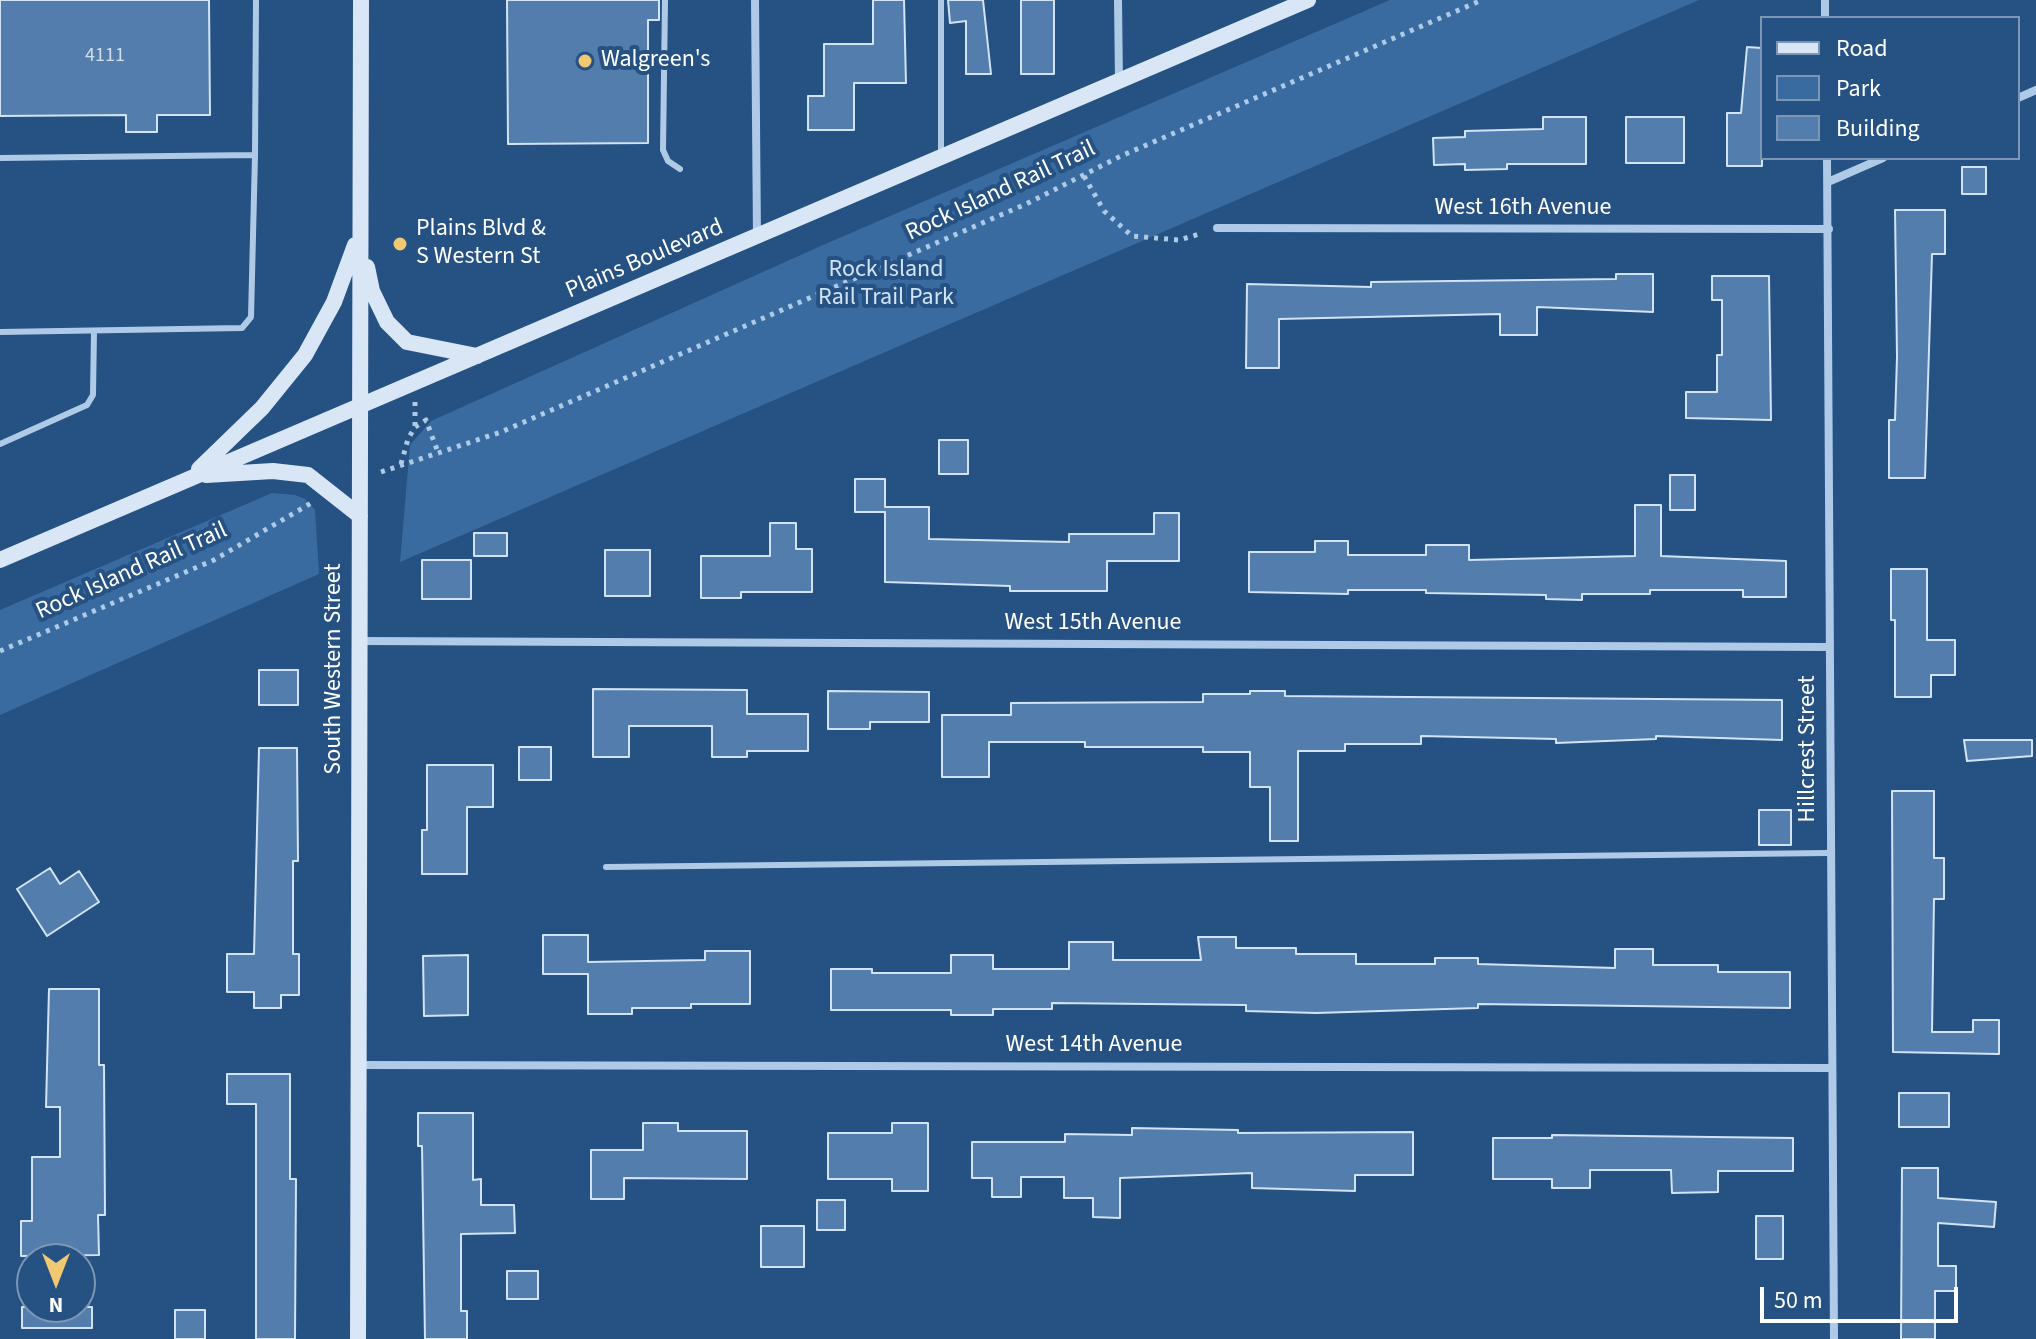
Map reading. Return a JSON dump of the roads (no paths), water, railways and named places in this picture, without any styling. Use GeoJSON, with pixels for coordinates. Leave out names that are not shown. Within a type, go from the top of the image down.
{"type":"FeatureCollection","features":[{"type":"Feature","properties":{"kind":"main road","name":"South Western Street"},"geometry":{"type":"LineString","coordinates":[[358,1339],[361,0]]}},
{"type":"Feature","properties":{"kind":"main road","name":"Plains Boulevard"},"geometry":{"type":"LineString","coordinates":[[0,560],[193,475],[1119,84],[1306,0]]}},
{"type":"Feature","properties":{"kind":"main road"},"geometry":{"type":"LineString","coordinates":[[360,233],[372,291],[387,322],[407,342],[477,356]]}},
{"type":"Feature","properties":{"kind":"main road"},"geometry":{"type":"LineString","coordinates":[[193,475],[262,408],[305,355],[334,302],[360,233]]}},
{"type":"Feature","properties":{"kind":"main road"},"geometry":{"type":"LineString","coordinates":[[193,475],[273,471],[308,475],[360,516]]}},
{"type":"Feature","properties":{"kind":"street"},"geometry":{"type":"LineString","coordinates":[[755,0],[757,239]]}},
{"type":"Feature","properties":{"kind":"street"},"geometry":{"type":"LineString","coordinates":[[1118,0],[1119,84]]}},
{"type":"Feature","properties":{"kind":"street","name":"Hillcrest Street"},"geometry":{"type":"LineString","coordinates":[[1827,160],[1834,1339]]}},
{"type":"Feature","properties":{"kind":"street"},"geometry":{"type":"LineString","coordinates":[[1828,182],[1878,160]]}},
{"type":"Feature","properties":{"kind":"street","name":"West 16th Avenue"},"geometry":{"type":"LineString","coordinates":[[1217,228],[1829,229]]}},
{"type":"Feature","properties":{"kind":"street","name":"West 15th Avenue"},"geometry":{"type":"LineString","coordinates":[[358,641],[1828,647]]}},
{"type":"Feature","properties":{"kind":"street","name":"West 14th Avenue"},"geometry":{"type":"LineString","coordinates":[[357,1065],[1832,1068]]}},
{"type":"Feature","properties":{"kind":"lane"},"geometry":{"type":"LineString","coordinates":[[0,332],[242,328],[251,317],[256,0]]}},
{"type":"Feature","properties":{"kind":"lane"},"geometry":{"type":"LineString","coordinates":[[665,0],[663,150],[668,161],[680,169]]}},
{"type":"Feature","properties":{"kind":"lane"},"geometry":{"type":"LineString","coordinates":[[941,0],[941,159]]}},
{"type":"Feature","properties":{"kind":"lane"},"geometry":{"type":"LineString","coordinates":[[0,158],[255,155]]}},
{"type":"Feature","properties":{"kind":"lane"},"geometry":{"type":"LineString","coordinates":[[0,444],[87,405],[93,395],[94,331]]}},
{"type":"Feature","properties":{"kind":"lane"},"geometry":{"type":"LineString","coordinates":[[606,867],[1829,853]]}},
{"type":"Feature","properties":{"kind":"place","name":"Walgreen's"},"geometry":{"type":"Point","coordinates":[585,61]}},
{"type":"Feature","properties":{"kind":"place","name":"Plains Blvd & S Western St"},"geometry":{"type":"Point","coordinates":[400,244]}},
{"type":"Feature","properties":{"kind":"park label","name":"Rock Island Rail Trail Park"},"geometry":{"type":"Point","coordinates":[886,285]}}]}
